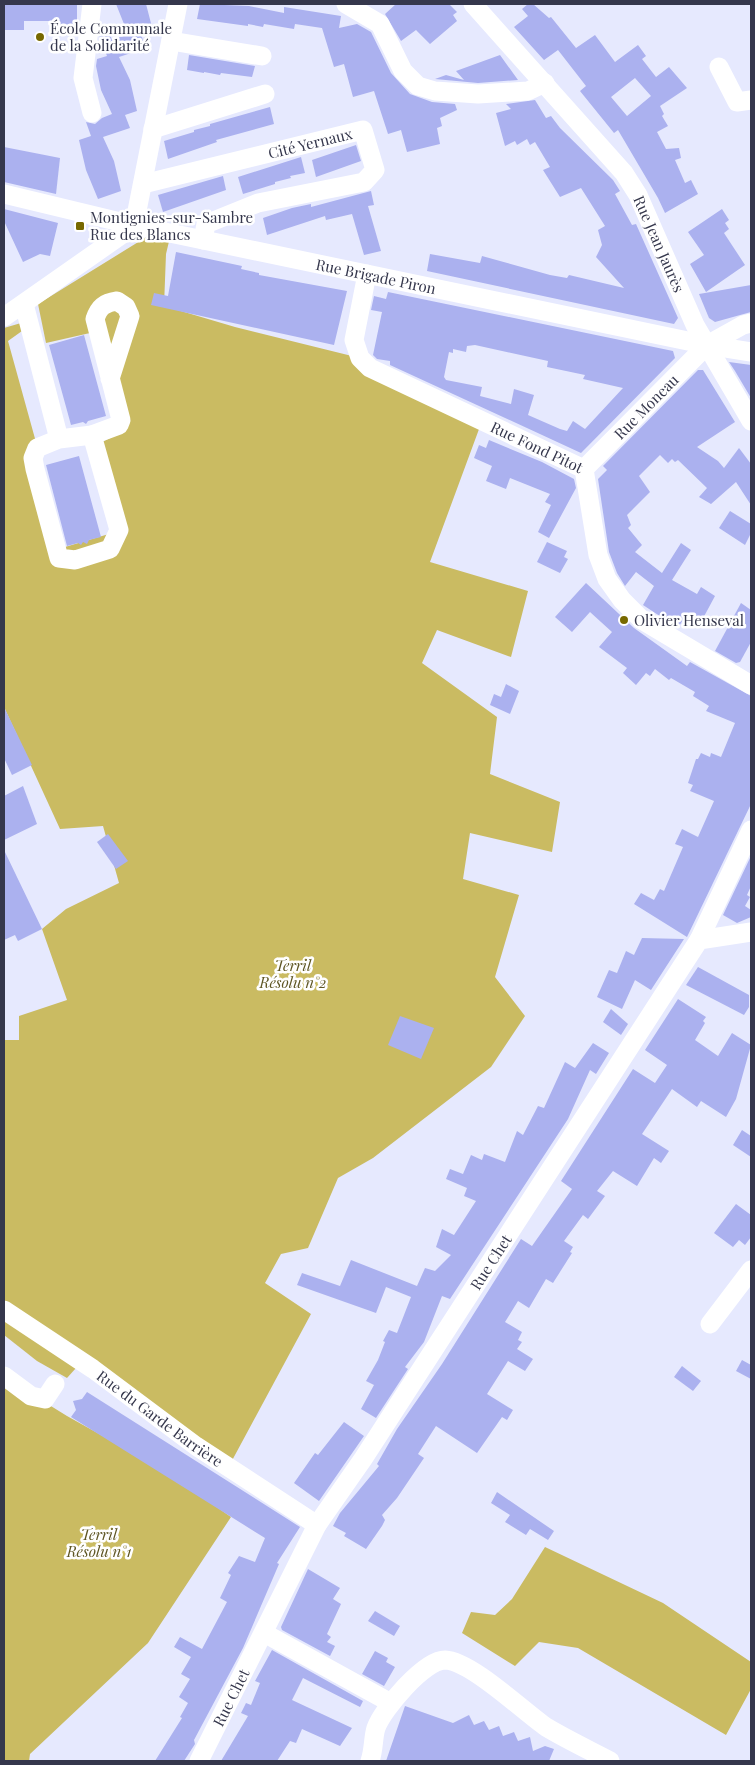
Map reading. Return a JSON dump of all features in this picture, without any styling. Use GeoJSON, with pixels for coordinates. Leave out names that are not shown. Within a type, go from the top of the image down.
{"type":"FeatureCollection","features":[{"type":"Feature","properties":{"kind":"street"},"geometry":{"type":"LineString","coordinates":[[92,4],[82,78],[92,113]]}},
{"type":"Feature","properties":{"kind":"street"},"geometry":{"type":"LineString","coordinates":[[4,317],[134,226],[178,4]]}},
{"type":"Feature","properties":{"kind":"street"},"geometry":{"type":"LineString","coordinates":[[341,4],[347,4],[380,24],[403,71],[418,86],[435,91],[478,94],[528,91],[545,83]]}},
{"type":"Feature","properties":{"kind":"street","name":"Rue Jean Jaurès"},"geometry":{"type":"LineString","coordinates":[[474,4],[624,173],[638,195],[695,325],[751,421]]}},
{"type":"Feature","properties":{"kind":"street"},"geometry":{"type":"LineString","coordinates":[[171,41],[262,56]]}},
{"type":"Feature","properties":{"kind":"street"},"geometry":{"type":"LineString","coordinates":[[719,67],[737,102],[751,100]]}},
{"type":"Feature","properties":{"kind":"street"},"geometry":{"type":"LineString","coordinates":[[153,129],[265,94]]}},
{"type":"Feature","properties":{"kind":"street","name":"Cité Yernaux"},"geometry":{"type":"LineString","coordinates":[[142,184],[363,130],[375,170],[364,182],[258,203],[206,224],[203,240]]}},
{"type":"Feature","properties":{"kind":"street","name":"Rue Brigade Piron"},"geometry":{"type":"LineString","coordinates":[[4,194],[134,226],[707,345],[751,352]]}},
{"type":"Feature","properties":{"kind":"street","name":"Rue Fond Pitot"},"geometry":{"type":"LineString","coordinates":[[367,274],[354,340],[360,358],[370,368],[584,469],[598,555],[607,579],[622,600],[642,620],[751,685]]}},
{"type":"Feature","properties":{"kind":"street"},"geometry":{"type":"LineString","coordinates":[[24,304],[59,439]]}},
{"type":"Feature","properties":{"kind":"street","name":"Rue Moneau"},"geometry":{"type":"LineString","coordinates":[[584,469],[707,345],[743,325],[751,323]]}},
{"type":"Feature","properties":{"kind":"street"},"geometry":{"type":"LineString","coordinates":[[92,435],[119,530],[110,549],[76,560],[58,558],[33,458],[37,448],[59,439],[92,435],[119,425],[121,420],[110,379]]}},
{"type":"Feature","properties":{"kind":"street","name":"Rue Chet"},"geometry":{"type":"LineString","coordinates":[[199,1761],[317,1526],[363,1460],[700,940],[751,830]]}},
{"type":"Feature","properties":{"kind":"street"},"geometry":{"type":"LineString","coordinates":[[700,940],[751,932]]}},
{"type":"Feature","properties":{"kind":"street"},"geometry":{"type":"LineString","coordinates":[[710,1324],[751,1270]]}},
{"type":"Feature","properties":{"kind":"street","name":"Rue du Garde Barrière"},"geometry":{"type":"LineString","coordinates":[[4,1310],[93,1369],[196,1446],[317,1526]]}},
{"type":"Feature","properties":{"kind":"street"},"geometry":{"type":"LineString","coordinates":[[4,1376],[32,1396],[45,1399],[55,1384]]}},
{"type":"Feature","properties":{"kind":"street"},"geometry":{"type":"LineString","coordinates":[[264,1633],[391,1703]]}},
{"type":"Feature","properties":{"kind":"street"},"geometry":{"type":"LineString","coordinates":[[370,1761],[375,1746],[376,1728],[391,1703],[426,1667],[446,1660],[466,1667],[546,1726],[610,1761]]}},
{"type":"Feature","properties":{"kind":"green space","name":"Terril Résolu n°2"},"geometry":{"type":"Polygon","coordinates":[[[171,233],[166,254],[164,306],[235,327],[360,358],[482,421],[430,562],[528,591],[511,657],[437,630],[422,663],[497,717],[490,774],[560,802],[552,852],[470,833],[463,879],[519,895],[495,977],[525,1016],[491,1067],[373,1158],[338,1178],[308,1248],[281,1254],[265,1283],[311,1314],[228,1468],[4,1310],[4,1040],[19,1040],[19,1016],[67,1000],[42,929],[66,909],[119,883],[103,826],[60,829],[4,707],[4,328],[21,323],[22,331],[8,341],[65,547],[119,531],[100,443],[116,435],[90,333],[46,343],[38,304],[148,236],[171,233]]]}},
{"type":"Feature","properties":{"kind":"green space"},"geometry":{"type":"Polygon","coordinates":[[[4,1313],[76,1368],[67,1378],[37,1361],[4,1335],[4,1313]]]}},
{"type":"Feature","properties":{"kind":"green space","name":"Terril Résolu n°1"},"geometry":{"type":"Polygon","coordinates":[[[4,1377],[67,1416],[162,1469],[231,1517],[148,1643],[30,1754],[29,1761],[4,1761],[4,1377]]]}},
{"type":"Feature","properties":{"kind":"green space"},"geometry":{"type":"Polygon","coordinates":[[[545,1547],[663,1603],[751,1662],[751,1689],[726,1735],[578,1648],[539,1642],[515,1666],[462,1633],[471,1612],[495,1615],[512,1599],[545,1547]]]}},
{"type":"Feature","properties":{"kind":"building"},"geometry":{"type":"Polygon","coordinates":[[[4,4],[77,4],[77,28],[56,27],[56,21],[24,21],[24,30],[4,30],[4,4]]]}},
{"type":"Feature","properties":{"kind":"building"},"geometry":{"type":"Polygon","coordinates":[[[116,4],[146,4],[153,31],[141,35],[146,48],[119,57],[130,80],[137,111],[125,115],[130,128],[103,137],[114,161],[121,191],[98,199],[86,170],[79,140],[91,136],[86,122],[95,124],[102,118],[112,114],[101,90],[96,66],[97,59],[107,56],[99,36],[100,29],[106,26],[112,40],[128,34],[116,4]]]}},
{"type":"Feature","properties":{"kind":"building"},"geometry":{"type":"Polygon","coordinates":[[[200,4],[249,6],[284,13],[284,7],[341,16],[339,28],[357,24],[371,32],[391,73],[410,94],[432,102],[455,104],[457,110],[440,118],[442,126],[437,128],[440,144],[407,152],[401,130],[388,134],[374,91],[353,97],[344,64],[334,67],[322,28],[295,24],[294,29],[264,24],[263,27],[248,24],[248,26],[197,19],[200,4]]]}},
{"type":"Feature","properties":{"kind":"building"},"geometry":{"type":"Polygon","coordinates":[[[396,4],[449,4],[457,12],[453,15],[457,21],[430,44],[416,30],[401,41],[385,14],[396,4]]]}},
{"type":"Feature","properties":{"kind":"building"},"geometry":{"type":"Polygon","coordinates":[[[528,4],[533,4],[549,18],[551,17],[576,48],[595,35],[615,62],[638,45],[646,56],[642,59],[656,77],[669,67],[687,88],[660,106],[664,114],[662,116],[668,126],[657,132],[666,149],[679,148],[681,158],[675,160],[685,183],[691,180],[698,194],[665,213],[618,130],[614,133],[580,91],[586,86],[558,50],[544,60],[514,27],[528,16],[522,9],[528,4]],[[635,78],[611,97],[627,116],[651,96],[635,78]]]}},
{"type":"Feature","properties":{"kind":"building"},"geometry":{"type":"Polygon","coordinates":[[[189,55],[255,66],[252,77],[204,73],[187,70],[189,55]]]}},
{"type":"Feature","properties":{"kind":"building"},"geometry":{"type":"Polygon","coordinates":[[[500,55],[518,80],[478,83],[435,79],[446,75],[464,80],[456,71],[500,55]]]}},
{"type":"Feature","properties":{"kind":"building"},"geometry":{"type":"Polygon","coordinates":[[[535,100],[546,118],[551,116],[560,128],[613,180],[620,191],[615,194],[632,225],[636,224],[678,318],[674,324],[427,271],[430,254],[480,263],[482,256],[550,275],[567,278],[569,275],[624,288],[596,257],[602,245],[598,230],[605,226],[581,188],[560,197],[543,170],[550,167],[535,142],[530,145],[527,139],[517,145],[515,141],[505,146],[496,113],[511,109],[506,104],[535,100]]]}},
{"type":"Feature","properties":{"kind":"building"},"geometry":{"type":"Polygon","coordinates":[[[270,107],[274,124],[216,140],[217,142],[168,159],[164,141],[194,132],[194,130],[210,126],[210,124],[270,107]]]}},
{"type":"Feature","properties":{"kind":"building"},"geometry":{"type":"Polygon","coordinates":[[[356,145],[361,161],[316,177],[312,160],[356,145]]]}},
{"type":"Feature","properties":{"kind":"building"},"geometry":{"type":"Polygon","coordinates":[[[4,147],[60,158],[56,194],[4,182],[4,147]]]}},
{"type":"Feature","properties":{"kind":"building"},"geometry":{"type":"Polygon","coordinates":[[[301,157],[305,173],[290,176],[291,178],[243,194],[238,177],[301,157]]]}},
{"type":"Feature","properties":{"kind":"building"},"geometry":{"type":"Polygon","coordinates":[[[223,176],[226,190],[163,212],[158,195],[223,176]]]}},
{"type":"Feature","properties":{"kind":"building"},"geometry":{"type":"Polygon","coordinates":[[[371,191],[374,205],[368,206],[381,251],[364,255],[352,214],[326,220],[325,216],[267,235],[263,218],[292,208],[311,204],[311,207],[371,191]]]}},
{"type":"Feature","properties":{"kind":"building"},"geometry":{"type":"Polygon","coordinates":[[[4,209],[58,223],[50,256],[40,254],[23,262],[4,221],[4,209]]]}},
{"type":"Feature","properties":{"kind":"building"},"geometry":{"type":"Polygon","coordinates":[[[722,209],[729,220],[725,223],[729,229],[724,233],[745,265],[706,292],[690,264],[704,255],[688,232],[722,209]]]}},
{"type":"Feature","properties":{"kind":"building"},"geometry":{"type":"Polygon","coordinates":[[[176,252],[242,266],[241,269],[259,273],[259,275],[347,291],[334,345],[151,305],[154,293],[168,296],[176,252]]]}},
{"type":"Feature","properties":{"kind":"building"},"geometry":{"type":"Polygon","coordinates":[[[751,285],[751,312],[715,322],[709,318],[699,294],[751,285]]]}},
{"type":"Feature","properties":{"kind":"building"},"geometry":{"type":"Polygon","coordinates":[[[388,292],[673,351],[675,358],[581,453],[390,365],[390,361],[377,359],[373,355],[382,312],[371,310],[374,296],[386,299],[388,292]],[[475,345],[467,346],[466,352],[453,349],[453,353],[449,352],[444,377],[446,380],[482,387],[480,396],[511,404],[514,389],[534,395],[528,415],[567,431],[573,421],[585,429],[623,388],[583,379],[585,375],[547,367],[548,361],[475,345]]]}},
{"type":"Feature","properties":{"kind":"building"},"geometry":{"type":"Polygon","coordinates":[[[84,335],[106,416],[88,421],[86,424],[83,422],[71,425],[49,345],[84,335]]]}},
{"type":"Feature","properties":{"kind":"building"},"geometry":{"type":"Polygon","coordinates":[[[729,362],[751,365],[751,398],[735,371],[729,362]]]}},
{"type":"Feature","properties":{"kind":"building"},"geometry":{"type":"Polygon","coordinates":[[[698,370],[703,370],[735,422],[697,447],[718,461],[724,468],[739,448],[751,464],[751,505],[736,482],[711,504],[699,497],[707,488],[678,460],[675,462],[672,459],[668,463],[660,455],[639,476],[650,492],[627,515],[631,525],[628,528],[642,545],[635,552],[662,573],[681,543],[691,550],[672,580],[697,594],[701,587],[715,596],[701,622],[687,613],[678,628],[643,605],[654,586],[636,572],[625,586],[617,573],[609,552],[598,479],[607,470],[603,466],[698,370]]]}},
{"type":"Feature","properties":{"kind":"building"},"geometry":{"type":"Polygon","coordinates":[[[489,440],[542,462],[574,479],[576,488],[549,538],[538,532],[551,505],[545,502],[550,494],[510,478],[506,489],[486,481],[492,466],[474,458],[479,445],[486,448],[489,440]]]}},
{"type":"Feature","properties":{"kind":"building"},"geometry":{"type":"Polygon","coordinates":[[[79,456],[101,537],[89,540],[87,544],[83,542],[81,545],[78,543],[67,546],[46,465],[79,456]]]}},
{"type":"Feature","properties":{"kind":"building"},"geometry":{"type":"Polygon","coordinates":[[[730,511],[751,524],[751,533],[745,545],[719,528],[730,511]]]}},
{"type":"Feature","properties":{"kind":"building"},"geometry":{"type":"Polygon","coordinates":[[[547,542],[567,551],[564,557],[568,559],[560,573],[537,562],[547,542]]]}},
{"type":"Feature","properties":{"kind":"building"},"geometry":{"type":"Polygon","coordinates":[[[586,583],[634,628],[687,666],[690,662],[751,696],[751,804],[687,937],[634,904],[641,893],[654,900],[660,889],[664,891],[683,847],[675,844],[682,829],[698,837],[714,801],[690,791],[693,785],[688,783],[696,759],[698,759],[701,753],[710,757],[711,753],[721,757],[735,723],[706,711],[709,706],[693,696],[695,692],[671,678],[669,680],[655,669],[650,676],[646,673],[636,685],[623,673],[627,668],[599,647],[612,632],[590,612],[572,632],[555,617],[586,583]]]}},
{"type":"Feature","properties":{"kind":"building"},"geometry":{"type":"Polygon","coordinates":[[[741,603],[751,610],[751,642],[740,662],[736,663],[715,651],[741,603]]]}},
{"type":"Feature","properties":{"kind":"building"},"geometry":{"type":"Polygon","coordinates":[[[506,684],[519,691],[510,714],[490,705],[494,694],[501,697],[506,684]]]}},
{"type":"Feature","properties":{"kind":"building"},"geometry":{"type":"Polygon","coordinates":[[[4,707],[32,765],[12,775],[4,758],[4,707]]]}},
{"type":"Feature","properties":{"kind":"building"},"geometry":{"type":"Polygon","coordinates":[[[23,786],[37,824],[4,840],[4,796],[23,786]]]}},
{"type":"Feature","properties":{"kind":"building"},"geometry":{"type":"Polygon","coordinates":[[[108,834],[128,861],[116,869],[97,842],[108,834]]]}},
{"type":"Feature","properties":{"kind":"building"},"geometry":{"type":"Polygon","coordinates":[[[4,850],[42,929],[18,941],[15,935],[4,940],[4,850]]]}},
{"type":"Feature","properties":{"kind":"building"},"geometry":{"type":"Polygon","coordinates":[[[750,858],[751,886],[747,895],[750,897],[745,906],[751,910],[751,917],[737,923],[723,915],[750,858]]]}},
{"type":"Feature","properties":{"kind":"building"},"geometry":{"type":"Polygon","coordinates":[[[642,938],[684,939],[651,990],[635,980],[622,1009],[597,997],[609,970],[617,973],[626,951],[634,955],[642,938]]]}},
{"type":"Feature","properties":{"kind":"building"},"geometry":{"type":"Polygon","coordinates":[[[698,967],[749,995],[749,1007],[744,1015],[686,985],[698,967]]]}},
{"type":"Feature","properties":{"kind":"building"},"geometry":{"type":"Polygon","coordinates":[[[678,999],[706,1017],[703,1021],[705,1023],[695,1040],[718,1056],[732,1033],[751,1045],[736,1099],[726,1117],[701,1101],[697,1107],[672,1089],[642,1134],[669,1151],[661,1163],[654,1158],[637,1186],[613,1171],[597,1191],[605,1196],[588,1219],[583,1215],[564,1241],[573,1247],[570,1252],[572,1253],[553,1283],[546,1279],[529,1308],[518,1301],[505,1322],[522,1332],[518,1340],[522,1342],[517,1349],[533,1359],[525,1371],[508,1361],[487,1394],[513,1410],[507,1420],[502,1417],[477,1453],[436,1426],[418,1454],[424,1458],[397,1498],[382,1515],[385,1520],[366,1549],[344,1536],[346,1533],[333,1526],[340,1513],[379,1466],[377,1464],[397,1429],[442,1364],[521,1239],[532,1246],[572,1189],[561,1181],[633,1069],[655,1083],[667,1065],[645,1050],[678,999]]]}},
{"type":"Feature","properties":{"kind":"building"},"geometry":{"type":"Polygon","coordinates":[[[611,1009],[628,1024],[621,1035],[603,1022],[611,1009]]]}},
{"type":"Feature","properties":{"kind":"building"},"geometry":{"type":"Polygon","coordinates":[[[400,1016],[434,1028],[421,1059],[388,1045],[400,1016]]]}},
{"type":"Feature","properties":{"kind":"building"},"geometry":{"type":"Polygon","coordinates":[[[593,1043],[609,1053],[596,1074],[590,1070],[568,1119],[450,1299],[442,1296],[424,1342],[405,1367],[408,1369],[376,1418],[361,1409],[374,1385],[366,1381],[378,1360],[385,1342],[383,1341],[389,1330],[397,1333],[411,1297],[386,1287],[376,1313],[297,1285],[302,1273],[340,1286],[351,1260],[417,1286],[425,1268],[435,1271],[451,1255],[436,1247],[442,1229],[454,1235],[476,1201],[464,1196],[467,1188],[446,1179],[450,1169],[463,1174],[471,1155],[482,1160],[484,1154],[505,1162],[517,1131],[523,1135],[538,1106],[544,1108],[565,1062],[575,1068],[593,1043]]]}},
{"type":"Feature","properties":{"kind":"building"},"geometry":{"type":"Polygon","coordinates":[[[742,1130],[751,1136],[751,1157],[733,1145],[742,1130]]]}},
{"type":"Feature","properties":{"kind":"building"},"geometry":{"type":"Polygon","coordinates":[[[736,1204],[751,1215],[751,1237],[745,1245],[739,1240],[733,1247],[714,1233],[736,1204]]]}},
{"type":"Feature","properties":{"kind":"building"},"geometry":{"type":"Polygon","coordinates":[[[742,1360],[751,1365],[751,1379],[736,1371],[742,1360]]]}},
{"type":"Feature","properties":{"kind":"building"},"geometry":{"type":"Polygon","coordinates":[[[682,1366],[701,1381],[693,1391],[674,1377],[682,1366]]]}},
{"type":"Feature","properties":{"kind":"building"},"geometry":{"type":"Polygon","coordinates":[[[87,1392],[300,1527],[277,1563],[279,1564],[243,1648],[194,1740],[195,1744],[184,1761],[155,1761],[182,1718],[180,1717],[188,1703],[179,1697],[190,1679],[181,1674],[191,1657],[174,1647],[180,1637],[202,1649],[227,1602],[220,1598],[231,1575],[228,1573],[239,1556],[255,1562],[265,1538],[71,1417],[76,1410],[73,1401],[82,1399],[87,1392]]]}},
{"type":"Feature","properties":{"kind":"building"},"geometry":{"type":"Polygon","coordinates":[[[344,1422],[364,1436],[319,1501],[294,1483],[315,1453],[318,1455],[344,1422]]]}},
{"type":"Feature","properties":{"kind":"building"},"geometry":{"type":"Polygon","coordinates":[[[497,1492],[554,1531],[548,1540],[530,1529],[526,1535],[505,1522],[510,1515],[491,1503],[497,1492]]]}},
{"type":"Feature","properties":{"kind":"building"},"geometry":{"type":"Polygon","coordinates":[[[308,1569],[340,1588],[333,1599],[341,1604],[327,1634],[331,1637],[327,1642],[335,1646],[330,1656],[282,1630],[281,1627],[308,1569]]]}},
{"type":"Feature","properties":{"kind":"building"},"geometry":{"type":"Polygon","coordinates":[[[375,1611],[400,1626],[394,1636],[368,1621],[375,1611]]]}},
{"type":"Feature","properties":{"kind":"building"},"geometry":{"type":"Polygon","coordinates":[[[272,1650],[363,1701],[360,1707],[303,1678],[292,1700],[352,1728],[340,1746],[302,1729],[296,1743],[290,1741],[277,1761],[221,1761],[248,1716],[241,1713],[246,1703],[251,1705],[260,1683],[255,1681],[272,1650]]]}},
{"type":"Feature","properties":{"kind":"building"},"geometry":{"type":"Polygon","coordinates":[[[375,1651],[388,1658],[386,1662],[395,1667],[384,1686],[362,1674],[375,1651]]]}},
{"type":"Feature","properties":{"kind":"building"},"geometry":{"type":"Polygon","coordinates":[[[405,1706],[453,1723],[469,1715],[474,1725],[484,1721],[489,1730],[499,1726],[503,1736],[514,1732],[518,1741],[530,1737],[533,1751],[545,1746],[554,1749],[549,1761],[386,1761],[405,1706]]]}},
{"type":"Feature","properties":{"kind":"place","name":"École Communale de la Solidarité"},"geometry":{"type":"Point","coordinates":[40,37]}},
{"type":"Feature","properties":{"kind":"place","name":"Montignies-sur-Sambre Rue des Blancs"},"geometry":{"type":"Point","coordinates":[80,226]}},
{"type":"Feature","properties":{"kind":"place","name":"Olivier Henseval"},"geometry":{"type":"Point","coordinates":[624,620]}}]}
